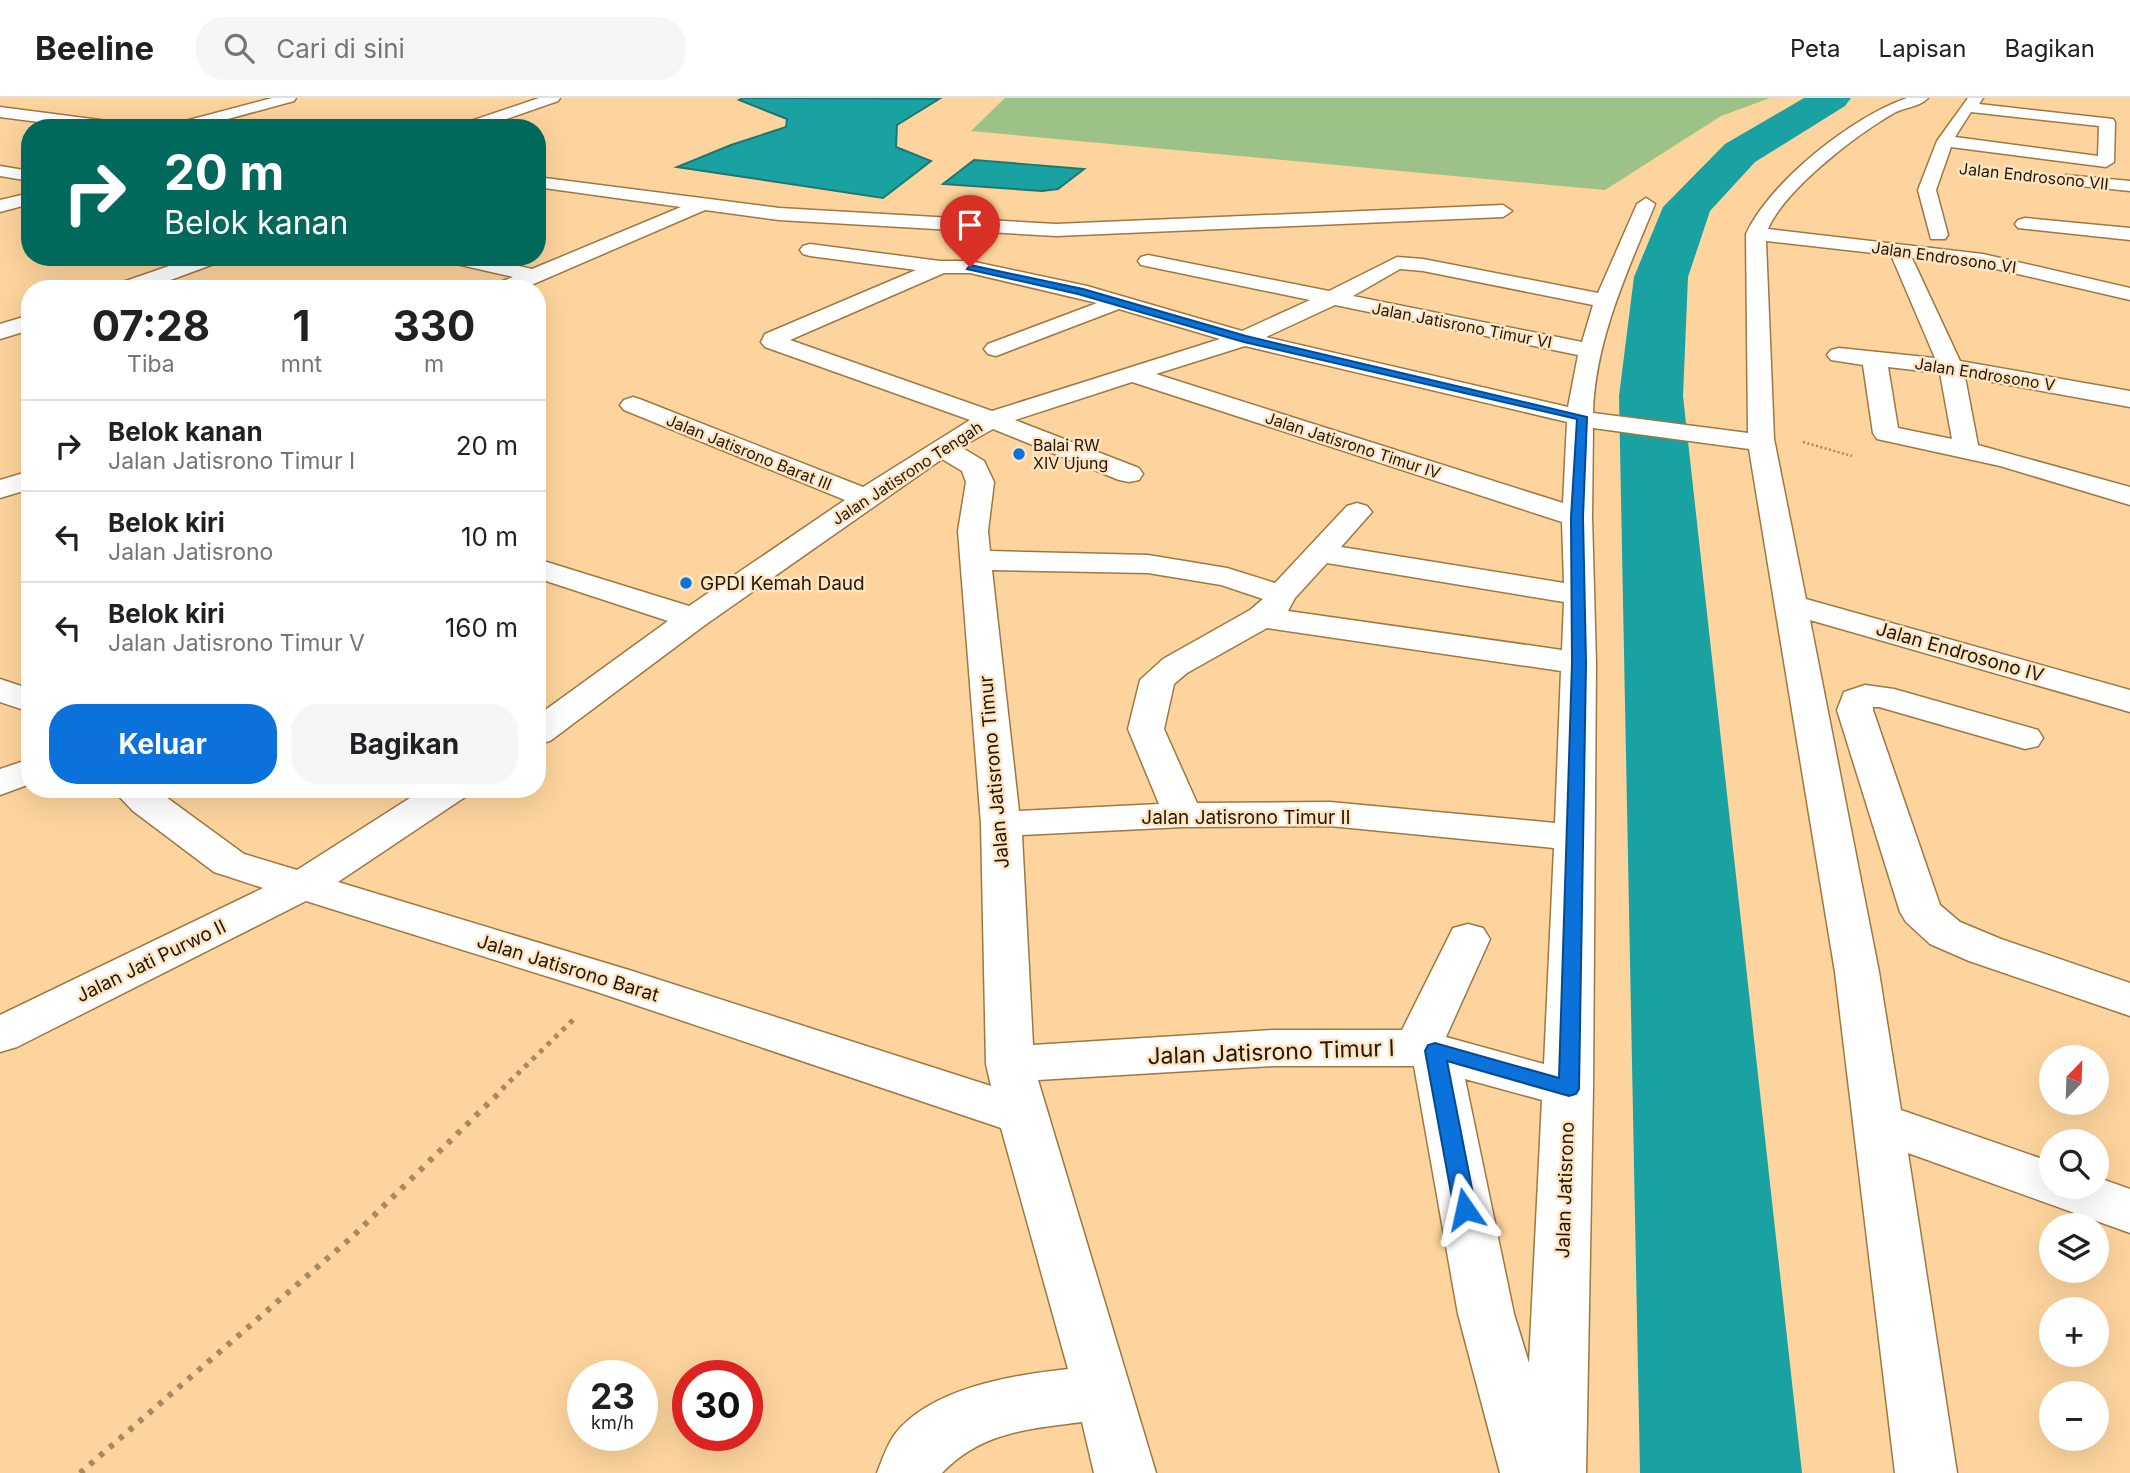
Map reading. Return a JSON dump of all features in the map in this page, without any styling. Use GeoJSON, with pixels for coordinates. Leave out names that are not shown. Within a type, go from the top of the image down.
{"type":"FeatureCollection","features":[{"type":"Feature","properties":{"kind":"street"},"geometry":{"type":"LineString","coordinates":[[210,119],[289,98]]}},
{"type":"Feature","properties":{"kind":"street"},"geometry":{"type":"LineString","coordinates":[[492,119],[554,98]]}},
{"type":"Feature","properties":{"kind":"street"},"geometry":{"type":"LineString","coordinates":[[1921,98],[1890,109],[1808,167],[1760,225],[1744,441],[1789,604],[1857,972],[1880,1122],[1926,1473]]}},
{"type":"Feature","properties":{"kind":"street"},"geometry":{"type":"LineString","coordinates":[[1938,235],[1927,190],[1943,166],[1945,141],[1971,103],[2105,121],[2114,135],[2106,162],[2107,169],[2115,179],[2130,185]]}},
{"type":"Feature","properties":{"kind":"street"},"geometry":{"type":"LineString","coordinates":[[0,112],[54,119]]}},
{"type":"Feature","properties":{"kind":"street"},"geometry":{"type":"LineString","coordinates":[[1945,141],[2106,162]]}},
{"type":"Feature","properties":{"kind":"street"},"geometry":{"type":"LineString","coordinates":[[0,171],[21,174]]}},
{"type":"Feature","properties":{"kind":"street","name":"Jalan Endrosono VII"},"geometry":{"type":"LineString","coordinates":[[2048,178],[2130,185]]}},
{"type":"Feature","properties":{"kind":"street"},"geometry":{"type":"LineString","coordinates":[[546,183],[779,214],[1056,230],[1503,211]]}},
{"type":"Feature","properties":{"kind":"street"},"geometry":{"type":"LineString","coordinates":[[0,206],[21,200]]}},
{"type":"Feature","properties":{"kind":"street"},"geometry":{"type":"LineString","coordinates":[[525,280],[703,204]]}},
{"type":"Feature","properties":{"kind":"street","name":"Jalan Jatisrono"},"geometry":{"type":"LineString","coordinates":[[1555,1473],[1575,837],[1580,595],[1577,517],[1598,421],[1581,403],[1591,351],[1605,301],[1646,204]]}},
{"type":"Feature","properties":{"kind":"street"},"geometry":{"type":"LineString","coordinates":[[2025,224],[2130,234]]}},
{"type":"Feature","properties":{"kind":"street"},"geometry":{"type":"LineString","coordinates":[[1760,225],[1963,238]]}},
{"type":"Feature","properties":{"kind":"street","name":"Jalan Endrosono VI"},"geometry":{"type":"LineString","coordinates":[[1760,225],[1898,249],[1983,260],[2130,294]]}},
{"type":"Feature","properties":{"kind":"street"},"geometry":{"type":"LineString","coordinates":[[1898,249],[1951,367],[1964,438]]}},
{"type":"Feature","properties":{"kind":"street"},"geometry":{"type":"LineString","coordinates":[[810,250],[982,270],[1117,302],[1244,339],[1598,421],[1744,441]]}},
{"type":"Feature","properties":{"kind":"street","name":"Jalan Jatisrono Timur VI"},"geometry":{"type":"LineString","coordinates":[[1148,261],[1591,351]]}},
{"type":"Feature","properties":{"kind":"street","name":"Jalan Jatisrono Tengah"},"geometry":{"type":"LineString","coordinates":[[546,726],[693,618],[866,498],[942,447],[991,419],[1244,339],[1333,298],[1397,263],[1423,265],[1605,301]]}},
{"type":"Feature","properties":{"kind":"street"},"geometry":{"type":"LineString","coordinates":[[150,280],[190,266]]}},
{"type":"Feature","properties":{"kind":"street"},"geometry":{"type":"LineString","coordinates":[[490,266],[535,276]]}},
{"type":"Feature","properties":{"kind":"street"},"geometry":{"type":"LineString","coordinates":[[947,266],[776,337],[773,342],[991,419],[1129,474]]}},
{"type":"Feature","properties":{"kind":"street"},"geometry":{"type":"LineString","coordinates":[[996,348],[1117,302]]}},
{"type":"Feature","properties":{"kind":"street","name":"Jalan Endrosono V"},"geometry":{"type":"LineString","coordinates":[[1839,355],[1951,367],[2130,399]]}},
{"type":"Feature","properties":{"kind":"street"},"geometry":{"type":"LineString","coordinates":[[1874,358],[1886,433],[1964,438],[2106,462]]}},
{"type":"Feature","properties":{"kind":"street","name":"Jalan Jatisrono Timur IV"},"geometry":{"type":"LineString","coordinates":[[1130,373],[1577,517]]}},
{"type":"Feature","properties":{"kind":"street","name":"Jalan Jatisrono Barat III"},"geometry":{"type":"LineString","coordinates":[[633,405],[866,498]]}},
{"type":"Feature","properties":{"kind":"street"},"geometry":{"type":"LineString","coordinates":[[1964,438],[2130,496]]}},
{"type":"Feature","properties":{"kind":"street","name":"Jalan Jatisrono Timur"},"geometry":{"type":"LineString","coordinates":[[942,447],[974,467],[980,482],[973,531],[1001,824],[1010,1064],[1022,1116]]}},
{"type":"Feature","properties":{"kind":"street"},"geometry":{"type":"LineString","coordinates":[[0,491],[21,483]]}},
{"type":"Feature","properties":{"kind":"street"},"geometry":{"type":"LineString","coordinates":[[1183,815],[1146,729],[1157,680],[1272,606],[1357,512]]}},
{"type":"Feature","properties":{"kind":"street"},"geometry":{"type":"LineString","coordinates":[[1322,553],[1580,595]]}},
{"type":"Feature","properties":{"kind":"street"},"geometry":{"type":"LineString","coordinates":[[976,561],[1148,564],[1227,577],[1272,606],[1579,663]]}},
{"type":"Feature","properties":{"kind":"street"},"geometry":{"type":"LineString","coordinates":[[546,571],[693,618]]}},
{"type":"Feature","properties":{"kind":"street","name":"Jalan Endrosono IV"},"geometry":{"type":"LineString","coordinates":[[1789,604],[2130,701]]}},
{"type":"Feature","properties":{"kind":"street"},"geometry":{"type":"LineString","coordinates":[[0,690],[21,698]]}},
{"type":"Feature","properties":{"kind":"street"},"geometry":{"type":"LineString","coordinates":[[2025,738],[1881,697],[1865,696],[1857,700],[1855,710],[1921,912],[1945,933],[2130,1000]]}},
{"type":"Feature","properties":{"kind":"street"},"geometry":{"type":"LineString","coordinates":[[0,783],[21,774]]}},
{"type":"Feature","properties":{"kind":"street","name":"Jalan Jatisrono Barat"},"geometry":{"type":"LineString","coordinates":[[141,798],[229,863],[613,981],[1022,1116]]}},
{"type":"Feature","properties":{"kind":"street"},"geometry":{"type":"LineString","coordinates":[[302,886],[437,798]]}},
{"type":"Feature","properties":{"kind":"street","name":"Jalan Jatisrono Timur II"},"geometry":{"type":"LineString","coordinates":[[1001,824],[1183,815],[1330,814],[1575,837]]}},
{"type":"Feature","properties":{"kind":"street","name":"Jalan Jati Purwo II"},"geometry":{"type":"LineString","coordinates":[[0,1035],[302,886]]}},
{"type":"Feature","properties":{"kind":"street"},"geometry":{"type":"LineString","coordinates":[[1468,939],[1426,1049],[1486,1314],[1531,1473]]}},
{"type":"Feature","properties":{"kind":"street","name":"Jalan Jatisrono Timur I"},"geometry":{"type":"LineString","coordinates":[[1010,1064],[1274,1048],[1426,1049],[1569,1089]]}},
{"type":"Feature","properties":{"kind":"street"},"geometry":{"type":"LineString","coordinates":[[1022,1116],[1104,1392],[1125,1473]]}},
{"type":"Feature","properties":{"kind":"street"},"geometry":{"type":"LineString","coordinates":[[1880,1122],[2039,1179]]}},
{"type":"Feature","properties":{"kind":"street"},"geometry":{"type":"LineString","coordinates":[[2096,1199],[2130,1211]]}},
{"type":"Feature","properties":{"kind":"street"},"geometry":{"type":"LineString","coordinates":[[908,1473],[918,1454],[949,1426],[1005,1406],[1104,1392]]}},
{"type":"Feature","properties":{"kind":"path"},"geometry":{"type":"LineString","coordinates":[[80,1473],[352,1237],[613,981]]}},
{"type":"Feature","properties":{"kind":"green space"},"geometry":{"type":"Polygon","coordinates":[[[1005,98],[1770,98],[1721,116],[1605,190],[971,131],[1005,98]]]}},
{"type":"Feature","properties":{"kind":"water"},"geometry":{"type":"Polygon","coordinates":[[[939,99],[897,125],[896,147],[931,161],[883,198],[677,167],[786,127],[787,119],[739,100],[939,99]]]}},
{"type":"Feature","properties":{"kind":"water"},"geometry":{"type":"Polygon","coordinates":[[[974,160],[1084,169],[1058,189],[1042,191],[943,184],[974,160]]]}},
{"type":"Feature","properties":{"kind":"waterway"},"geometry":{"type":"LineString","coordinates":[[1721,1473],[1651,396],[1661,277],[1687,207],[1740,153],[1832,98]]}},
{"type":"Feature","properties":{"kind":"place","name":"Balai RW XIV Ujung"},"geometry":{"type":"Point","coordinates":[1019,454]}},
{"type":"Feature","properties":{"kind":"place","name":"GPDI Kemah Daud"},"geometry":{"type":"Point","coordinates":[686,583]}},
{"type":"Feature","properties":{"kind":"route"},"geometry":{"type":"LineString","coordinates":[[970,267],[1079,291],[1244,339],[1582,417],[1577,517],[1580,595],[1569,1089],[1435,1051],[1465,1209]]}}]}
